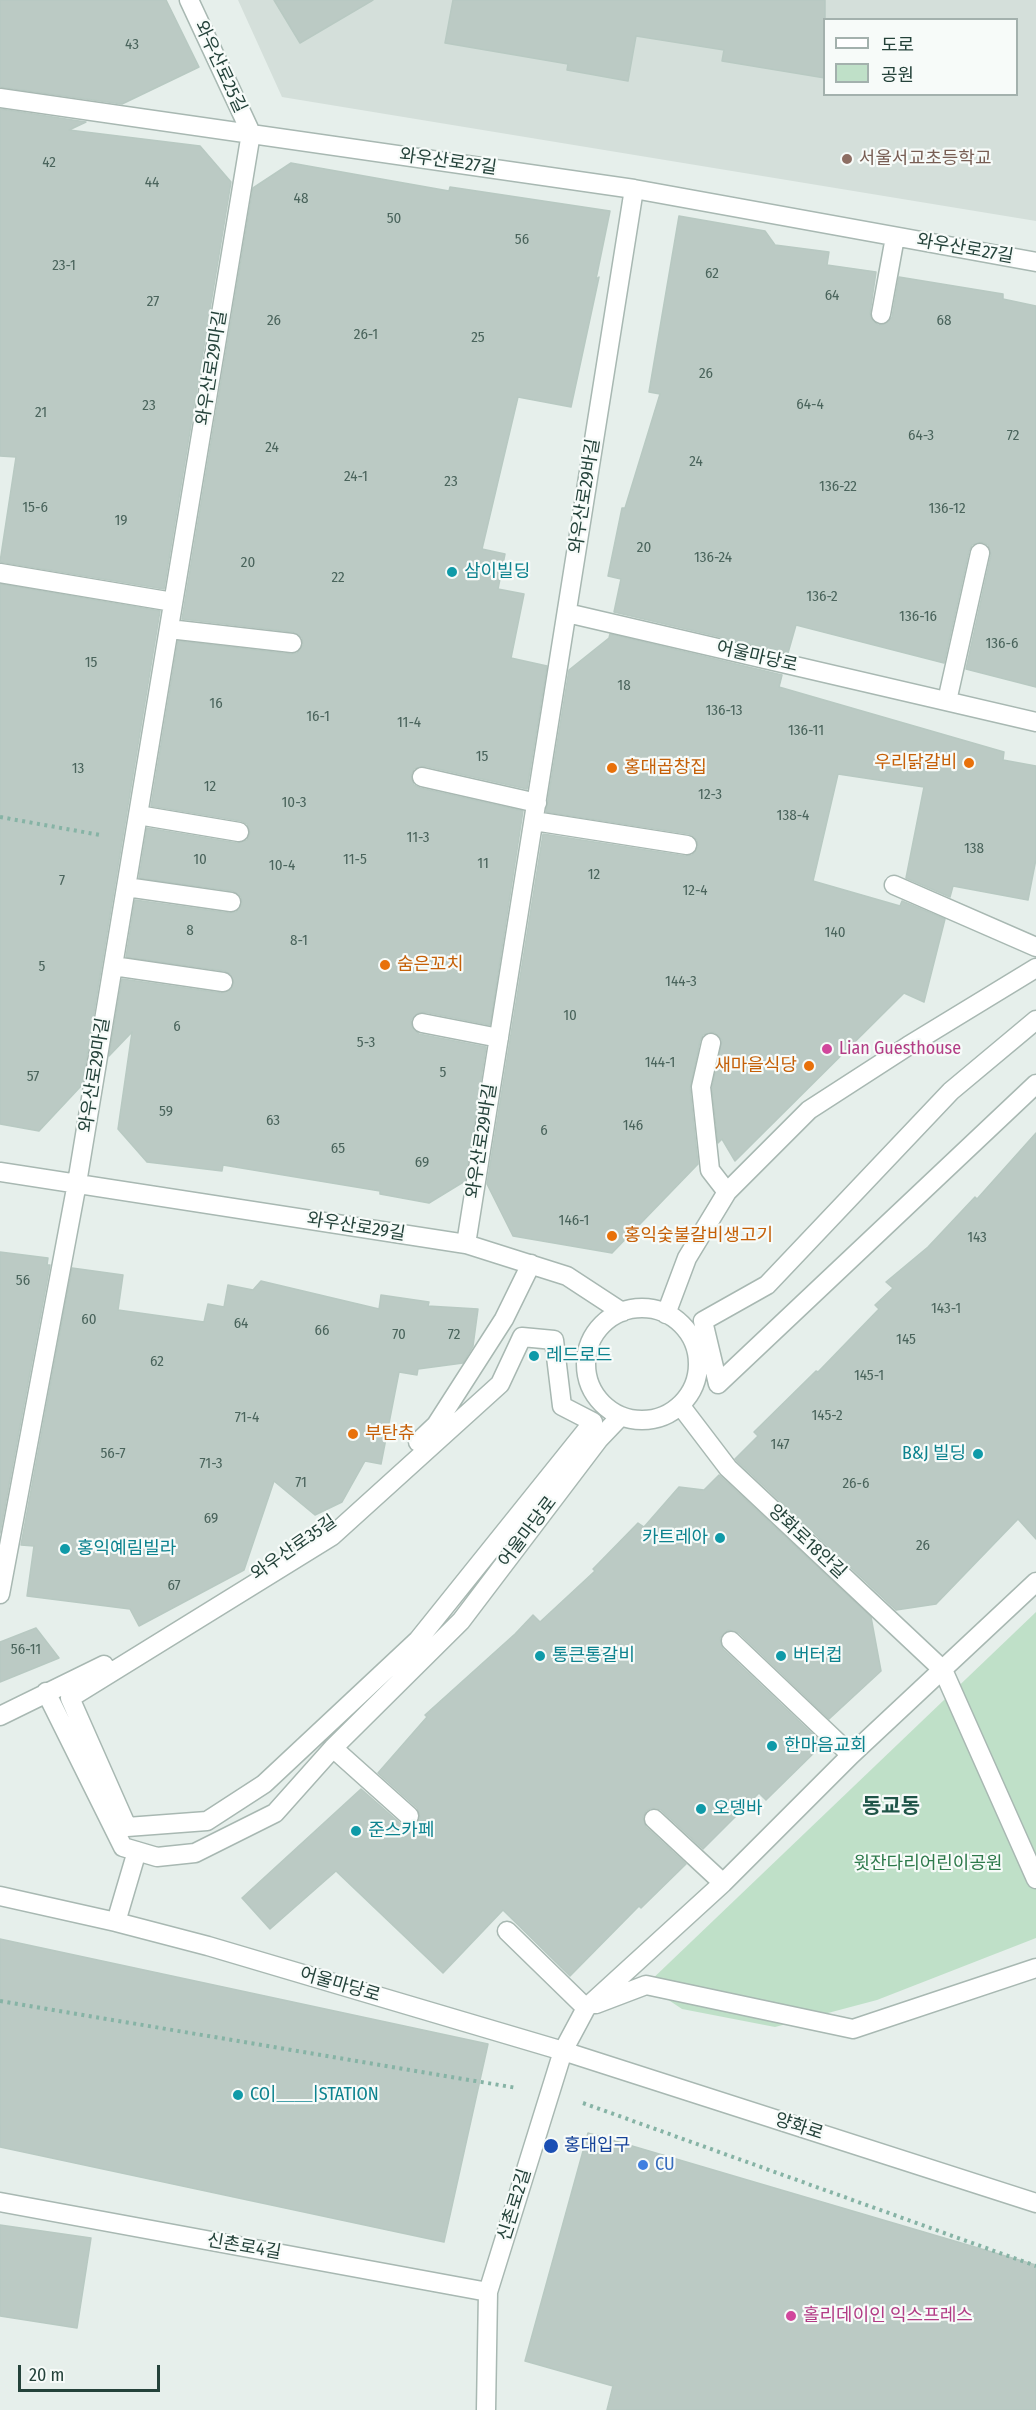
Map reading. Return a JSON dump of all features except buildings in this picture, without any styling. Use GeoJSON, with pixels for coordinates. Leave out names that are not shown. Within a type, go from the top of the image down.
{"type":"FeatureCollection","features":[{"type":"Feature","properties":{"kind":"street","name":"와우산로25길"},"geometry":{"type":"LineString","coordinates":[[189,0],[251,133]]}},
{"type":"Feature","properties":{"kind":"street","name":"와우산로27길"},"geometry":{"type":"LineString","coordinates":[[0,98],[634,189],[1036,262]]}},
{"type":"Feature","properties":{"kind":"street","name":"와우산로29마길"},"geometry":{"type":"LineString","coordinates":[[77,1183],[251,133]]}},
{"type":"Feature","properties":{"kind":"street","name":"와우산로29바길"},"geometry":{"type":"LineString","coordinates":[[466,1244],[634,189]]}},
{"type":"Feature","properties":{"kind":"street","name":"와우산로27길"},"geometry":{"type":"LineString","coordinates":[[881,314],[895,237]]}},
{"type":"Feature","properties":{"kind":"street"},"geometry":{"type":"LineString","coordinates":[[947,701],[980,553]]}},
{"type":"Feature","properties":{"kind":"street"},"geometry":{"type":"LineString","coordinates":[[0,573],[173,602]]}},
{"type":"Feature","properties":{"kind":"street","name":"어울마당로"},"geometry":{"type":"LineString","coordinates":[[567,613],[1036,722]]}},
{"type":"Feature","properties":{"kind":"street"},"geometry":{"type":"LineString","coordinates":[[169,629],[292,643]]}},
{"type":"Feature","properties":{"kind":"street"},"geometry":{"type":"LineString","coordinates":[[422,777],[535,812],[687,845]]}},
{"type":"Feature","properties":{"kind":"street"},"geometry":{"type":"LineString","coordinates":[[138,814],[240,832]]}},
{"type":"Feature","properties":{"kind":"street"},"geometry":{"type":"LineString","coordinates":[[894,885],[1036,947]]}},
{"type":"Feature","properties":{"kind":"street"},"geometry":{"type":"LineString","coordinates":[[126,886],[231,902]]}},
{"type":"Feature","properties":{"kind":"street"},"geometry":{"type":"LineString","coordinates":[[113,966],[223,982]]}},
{"type":"Feature","properties":{"kind":"street"},"geometry":{"type":"LineString","coordinates":[[666,1314],[687,1258],[727,1192],[809,1110],[908,1046],[1036,969]]}},
{"type":"Feature","properties":{"kind":"street"},"geometry":{"type":"LineString","coordinates":[[1036,1020],[951,1091],[767,1284],[703,1321],[718,1384],[1036,1084]]}},
{"type":"Feature","properties":{"kind":"street"},"geometry":{"type":"LineString","coordinates":[[422,1023],[499,1038]]}},
{"type":"Feature","properties":{"kind":"street"},"geometry":{"type":"LineString","coordinates":[[711,1043],[701,1087],[702,1099],[710,1170],[727,1192]]}},
{"type":"Feature","properties":{"kind":"street","name":"와우산로29길"},"geometry":{"type":"LineString","coordinates":[[0,1172],[466,1244],[567,1276],[622,1312]]}},
{"type":"Feature","properties":{"kind":"street"},"geometry":{"type":"LineString","coordinates":[[0,1594],[77,1183]]}},
{"type":"Feature","properties":{"kind":"street","name":"와우산로35길"},"geometry":{"type":"LineString","coordinates":[[0,1716],[144,1647],[325,1530],[436,1425],[504,1319],[531,1264]]}},
{"type":"Feature","properties":{"kind":"street"},"geometry":{"type":"LineString","coordinates":[[636,1308],[651,1309],[666,1314],[681,1324],[692,1338],[698,1355],[698,1374],[691,1391],[680,1406],[655,1419],[638,1421],[621,1417],[606,1408],[594,1394],[587,1378],[585,1361],[589,1344],[608,1320],[622,1312],[636,1308]]}},
{"type":"Feature","properties":{"kind":"street"},"geometry":{"type":"LineString","coordinates":[[522,1337],[554,1340],[562,1406],[593,1422],[418,1640],[264,1784],[207,1821],[127,1827],[70,1698],[332,1536],[500,1384],[522,1337]]}},
{"type":"Feature","properties":{"kind":"street","name":"양화로18안길"},"geometry":{"type":"LineString","coordinates":[[680,1406],[728,1468],[944,1670],[1036,1879]]}},
{"type":"Feature","properties":{"kind":"street","name":"어울마당로"},"geometry":{"type":"LineString","coordinates":[[137,1851],[157,1857],[195,1853],[275,1813],[333,1748],[461,1621],[599,1439],[621,1417]]}},
{"type":"Feature","properties":{"kind":"street"},"geometry":{"type":"LineString","coordinates":[[586,2008],[723,1884],[850,1755],[1036,1582]]}},
{"type":"Feature","properties":{"kind":"street"},"geometry":{"type":"LineString","coordinates":[[731,1641],[850,1755]]}},
{"type":"Feature","properties":{"kind":"street"},"geometry":{"type":"LineString","coordinates":[[0,1896],[116,1922],[137,1851],[123,1847],[46,1692]]}},
{"type":"Feature","properties":{"kind":"street"},"geometry":{"type":"LineString","coordinates":[[333,1748],[410,1816]]}},
{"type":"Feature","properties":{"kind":"street"},"geometry":{"type":"LineString","coordinates":[[654,1819],[723,1884]]}},
{"type":"Feature","properties":{"kind":"street","name":"어울마당로"},"geometry":{"type":"LineString","coordinates":[[116,1922],[208,1946],[563,2051]]}},
{"type":"Feature","properties":{"kind":"street"},"geometry":{"type":"LineString","coordinates":[[507,1931],[586,2008]]}},
{"type":"Feature","properties":{"kind":"street"},"geometry":{"type":"LineString","coordinates":[[586,2008],[646,1984],[854,2029],[1036,1968]]}},
{"type":"Feature","properties":{"kind":"street","name":"신촌로2길"},"geometry":{"type":"LineString","coordinates":[[486,2410],[488,2292],[563,2051],[586,2008]]}},
{"type":"Feature","properties":{"kind":"street","name":"양화로"},"geometry":{"type":"LineString","coordinates":[[563,2051],[1036,2203]]}},
{"type":"Feature","properties":{"kind":"street","name":"신촌로4길"},"geometry":{"type":"LineString","coordinates":[[0,2202],[488,2292]]}},
{"type":"Feature","properties":{"kind":"path"},"geometry":{"type":"LineString","coordinates":[[0,817],[133,842]]}},
{"type":"Feature","properties":{"kind":"shaded area","name":"서울서교초등학교"},"geometry":{"type":"Polygon","coordinates":[[[238,0],[1036,0],[1036,221],[282,97],[238,0]]]}},
{"type":"Feature","properties":{"kind":"green space","name":"윗잔다리어린이공원"},"geometry":{"type":"Polygon","coordinates":[[[1036,1612],[1036,1938],[877,2000],[775,2027],[682,2009],[646,1985],[1036,1612]]]}},
{"type":"Feature","properties":{"kind":"place","name":"서울서교초등학교"},"geometry":{"type":"Point","coordinates":[847,159]}},
{"type":"Feature","properties":{"kind":"place","name":"삼이빌딩"},"geometry":{"type":"Point","coordinates":[452,572]}},
{"type":"Feature","properties":{"kind":"place","name":"우리닭갈비"},"geometry":{"type":"Point","coordinates":[969,763]}},
{"type":"Feature","properties":{"kind":"place","name":"홍대곱창집"},"geometry":{"type":"Point","coordinates":[612,768]}},
{"type":"Feature","properties":{"kind":"place","name":"숨은꼬치"},"geometry":{"type":"Point","coordinates":[385,965]}},
{"type":"Feature","properties":{"kind":"place","name":"Lian Guesthouse"},"geometry":{"type":"Point","coordinates":[827,1049]}},
{"type":"Feature","properties":{"kind":"place","name":"새마을식당"},"geometry":{"type":"Point","coordinates":[809,1066]}},
{"type":"Feature","properties":{"kind":"place","name":"홍익숯불갈비생고기"},"geometry":{"type":"Point","coordinates":[612,1236]}},
{"type":"Feature","properties":{"kind":"place","name":"레드로드"},"geometry":{"type":"Point","coordinates":[534,1356]}},
{"type":"Feature","properties":{"kind":"place","name":"부탄츄"},"geometry":{"type":"Point","coordinates":[353,1434]}},
{"type":"Feature","properties":{"kind":"place","name":"B&J 빌딩"},"geometry":{"type":"Point","coordinates":[978,1454]}},
{"type":"Feature","properties":{"kind":"place","name":"카트레아"},"geometry":{"type":"Point","coordinates":[720,1538]}},
{"type":"Feature","properties":{"kind":"place","name":"홍익예림빌라"},"geometry":{"type":"Point","coordinates":[65,1549]}},
{"type":"Feature","properties":{"kind":"place","name":"통큰통갈비"},"geometry":{"type":"Point","coordinates":[540,1656]}},
{"type":"Feature","properties":{"kind":"place","name":"버터컵"},"geometry":{"type":"Point","coordinates":[781,1656]}},
{"type":"Feature","properties":{"kind":"place","name":"한마음교회"},"geometry":{"type":"Point","coordinates":[772,1746]}},
{"type":"Feature","properties":{"kind":"place","name":"오뎅바"},"geometry":{"type":"Point","coordinates":[701,1809]}},
{"type":"Feature","properties":{"kind":"place","name":"준스카페"},"geometry":{"type":"Point","coordinates":[356,1831]}},
{"type":"Feature","properties":{"kind":"place","name":"CO|＿＿|STATION"},"geometry":{"type":"Point","coordinates":[238,2095]}},
{"type":"Feature","properties":{"kind":"place","name":"홍대입구"},"geometry":{"type":"Point","coordinates":[551,2146]}},
{"type":"Feature","properties":{"kind":"place","name":"CU"},"geometry":{"type":"Point","coordinates":[643,2165]}},
{"type":"Feature","properties":{"kind":"place","name":"홀리데이인 익스프레스"},"geometry":{"type":"Point","coordinates":[791,2316]}},
{"type":"Feature","properties":{"kind":"district","name":"동교동"},"geometry":{"type":"Point","coordinates":[891,1807]}}]}
